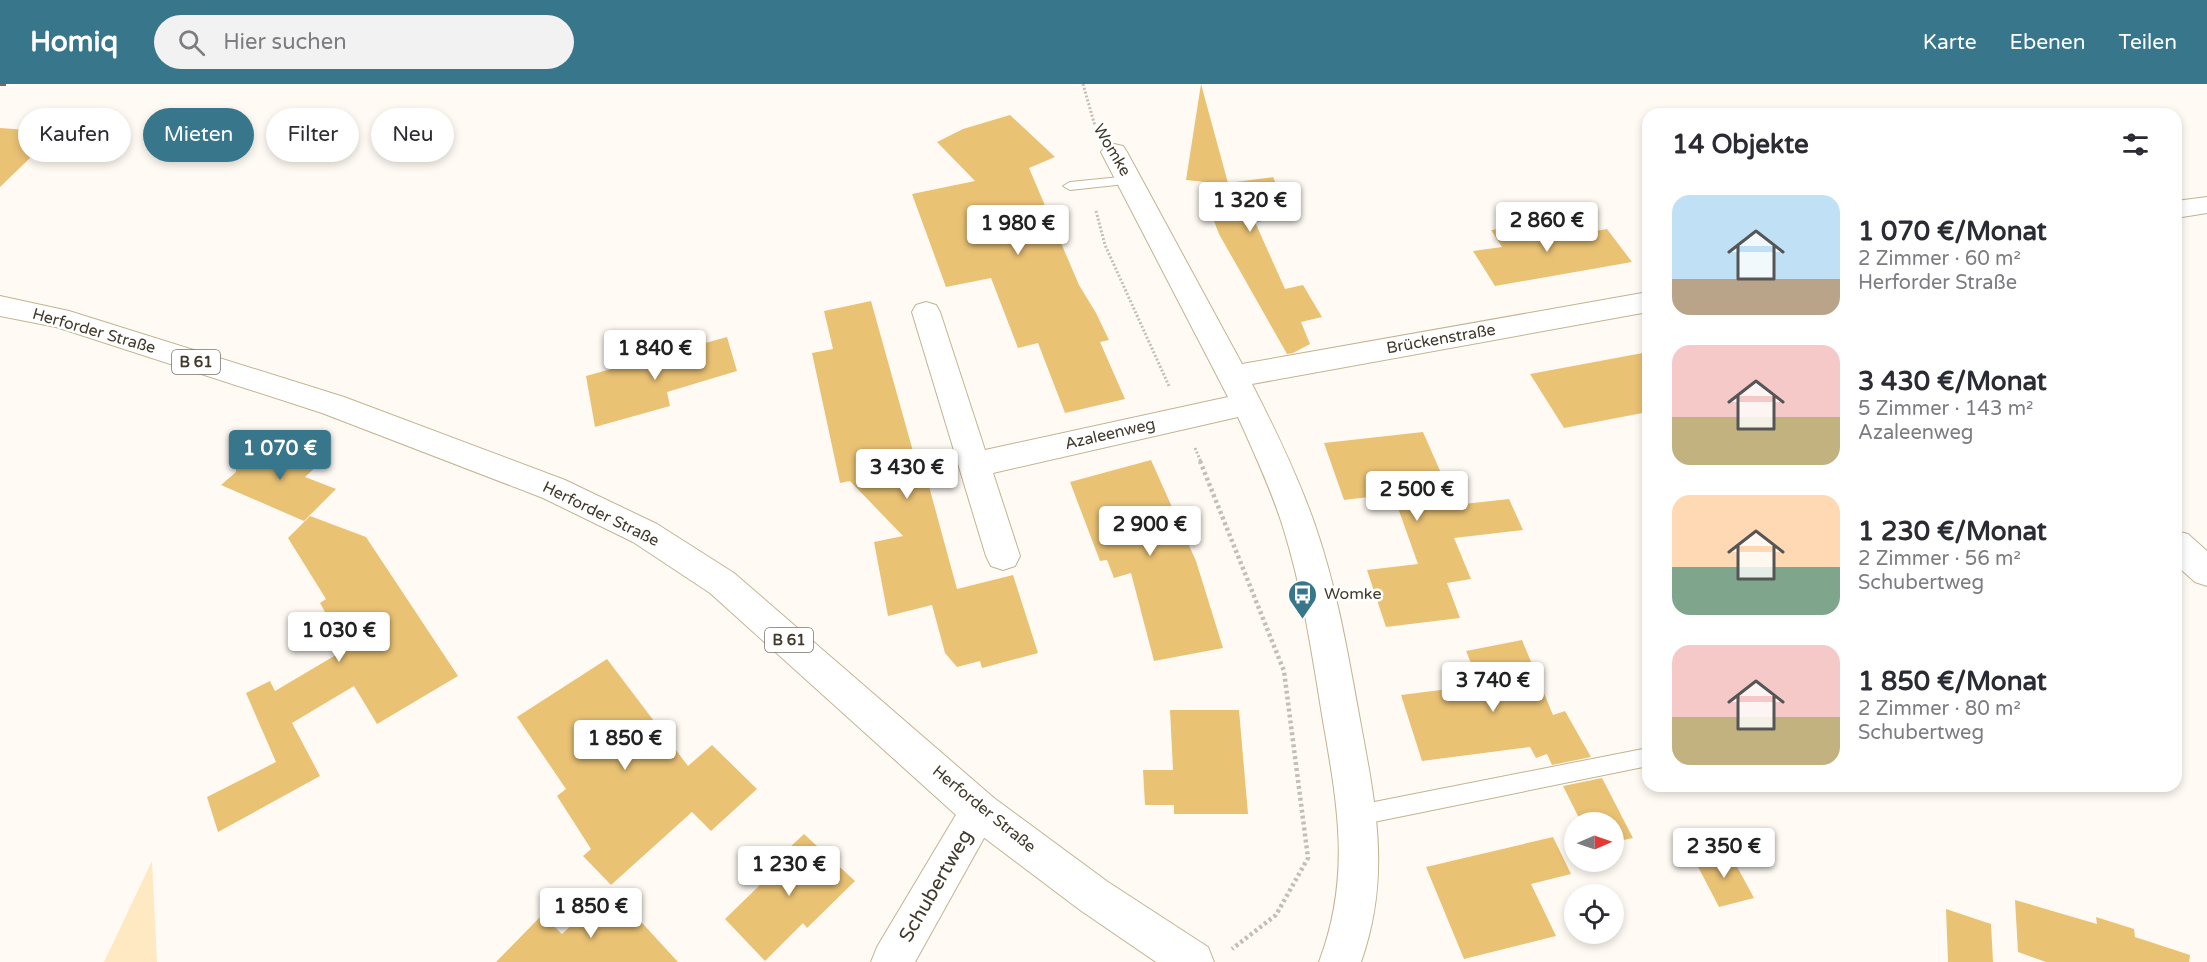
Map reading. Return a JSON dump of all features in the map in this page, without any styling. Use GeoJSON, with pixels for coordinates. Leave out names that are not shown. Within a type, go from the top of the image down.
{"type":"FeatureCollection","features":[{"type":"Feature","properties":{"kind":"street","name":"Womke"},"geometry":{"type":"LineString","coordinates":[[1114,152],[1240,390],[1288,497],[1301,536],[1323,618],[1359,815],[1358,881],[1347,944],[1340,962]]}},
{"type":"Feature","properties":{"kind":"street"},"geometry":{"type":"LineString","coordinates":[[2182,209],[2207,205]]}},
{"type":"Feature","properties":{"kind":"street","name":"Brückenstraße"},"geometry":{"type":"LineString","coordinates":[[1240,390],[1642,303]]}},
{"type":"Feature","properties":{"kind":"street","name":"Herforder Straße"},"geometry":{"type":"LineString","coordinates":[[0,306],[59,318],[333,405],[554,489],[645,533],[722,583],[980,810],[1094,896],[1193,962]]}},
{"type":"Feature","properties":{"kind":"street"},"geometry":{"type":"LineString","coordinates":[[926,312],[1003,556]]}},
{"type":"Feature","properties":{"kind":"street","name":"Azaleenweg"},"geometry":{"type":"LineString","coordinates":[[974,465],[1183,417],[1240,390]]}},
{"type":"Feature","properties":{"kind":"street"},"geometry":{"type":"LineString","coordinates":[[2182,549],[2207,572]]}},
{"type":"Feature","properties":{"kind":"street","name":"Schubertweg"},"geometry":{"type":"LineString","coordinates":[[892,962],[980,810]]}},
{"type":"Feature","properties":{"kind":"lane"},"geometry":{"type":"LineString","coordinates":[[1070,186],[1130,180]]}},
{"type":"Feature","properties":{"kind":"lane"},"geometry":{"type":"LineString","coordinates":[[1359,815],[1642,758]]}},
{"type":"Feature","properties":{"kind":"path","name":"Womke"},"geometry":{"type":"LineString","coordinates":[[1083,84],[1096,128],[1088,158],[1090,184]]}},
{"type":"Feature","properties":{"kind":"path"},"geometry":{"type":"LineString","coordinates":[[1090,184],[1105,244],[1183,417],[1284,671],[1308,858],[1276,915],[1231,950]]}},
{"type":"Feature","properties":{"kind":"shaded area"},"geometry":{"type":"Polygon","coordinates":[[[152,861],[157,962],[104,962],[152,861]]]}},
{"type":"Feature","properties":{"kind":"building"},"geometry":{"type":"Polygon","coordinates":[[[1201,84],[1228,183],[1273,177],[1292,218],[1255,222],[1285,289],[1303,285],[1322,317],[1301,322],[1310,344],[1293,353],[1287,354],[1219,234],[1201,187],[1224,184],[1186,180],[1201,84]]]}},
{"type":"Feature","properties":{"kind":"building"},"geometry":{"type":"Polygon","coordinates":[[[1010,115],[1055,157],[1029,168],[1079,285],[1109,340],[1100,342],[1125,399],[1065,413],[1038,343],[1018,348],[991,278],[946,287],[912,194],[975,181],[937,142],[963,129],[1010,115]]]}},
{"type":"Feature","properties":{"kind":"building"},"geometry":{"type":"Polygon","coordinates":[[[0,128],[18,129],[18,162],[26,162],[0,187],[0,128]]]}},
{"type":"Feature","properties":{"kind":"building"},"geometry":{"type":"Polygon","coordinates":[[[1548,222],[1559,237],[1607,229],[1632,262],[1495,286],[1473,251],[1502,247],[1491,230],[1548,222]]]}},
{"type":"Feature","properties":{"kind":"building"},"geometry":{"type":"Polygon","coordinates":[[[871,301],[921,480],[927,479],[957,589],[1013,575],[1038,653],[982,668],[980,661],[957,667],[945,653],[932,605],[888,616],[874,542],[903,536],[850,481],[840,483],[812,353],[833,349],[824,311],[871,301]]]}},
{"type":"Feature","properties":{"kind":"building"},"geometry":{"type":"Polygon","coordinates":[[[727,337],[737,371],[667,392],[670,406],[595,427],[586,376],[727,337]]]}},
{"type":"Feature","properties":{"kind":"building"},"geometry":{"type":"Polygon","coordinates":[[[1642,353],[1642,413],[1564,428],[1530,374],[1642,353]]]}},
{"type":"Feature","properties":{"kind":"building"},"geometry":{"type":"Polygon","coordinates":[[[1423,432],[1455,505],[1509,499],[1523,530],[1454,538],[1471,579],[1447,583],[1460,618],[1386,627],[1367,570],[1418,564],[1393,494],[1344,500],[1324,443],[1423,432]]]}},
{"type":"Feature","properties":{"kind":"building"},"geometry":{"type":"Polygon","coordinates":[[[268,442],[321,462],[305,477],[336,489],[304,521],[221,485],[236,472],[236,459],[256,453],[268,442]]]}},
{"type":"Feature","properties":{"kind":"building"},"geometry":{"type":"Polygon","coordinates":[[[1151,460],[1196,561],[1223,648],[1154,661],[1131,573],[1114,578],[1107,560],[1100,561],[1070,482],[1151,460]]]}},
{"type":"Feature","properties":{"kind":"building"},"geometry":{"type":"Polygon","coordinates":[[[310,516],[366,537],[458,676],[377,724],[354,686],[292,723],[320,776],[218,832],[207,797],[276,762],[246,693],[270,681],[275,691],[346,649],[320,603],[326,599],[288,538],[310,516]]]}},
{"type":"Feature","properties":{"kind":"building"},"geometry":{"type":"Polygon","coordinates":[[[1522,640],[1553,715],[1565,711],[1591,757],[1552,765],[1547,754],[1536,758],[1530,747],[1422,761],[1401,695],[1480,685],[1466,651],[1522,640]]]}},
{"type":"Feature","properties":{"kind":"building"},"geometry":{"type":"Polygon","coordinates":[[[607,659],[688,766],[712,745],[757,789],[711,831],[692,812],[611,885],[583,856],[591,849],[557,796],[566,789],[517,717],[607,659]]]}},
{"type":"Feature","properties":{"kind":"building"},"geometry":{"type":"Polygon","coordinates":[[[1170,710],[1239,710],[1248,814],[1174,814],[1174,805],[1145,805],[1143,770],[1173,770],[1170,710]]]}},
{"type":"Feature","properties":{"kind":"building"},"geometry":{"type":"Polygon","coordinates":[[[1602,778],[1620,812],[1576,812],[1563,786],[1602,778]]]}},
{"type":"Feature","properties":{"kind":"building"},"geometry":{"type":"Polygon","coordinates":[[[1624,821],[1633,838],[1624,840],[1624,821]]]}},
{"type":"Feature","properties":{"kind":"building"},"geometry":{"type":"Polygon","coordinates":[[[804,834],[855,881],[807,928],[803,923],[765,961],[725,919],[762,883],[757,878],[804,834]]]}},
{"type":"Feature","properties":{"kind":"building"},"geometry":{"type":"Polygon","coordinates":[[[1553,837],[1564,860],[1564,872],[1571,874],[1531,884],[1556,936],[1464,959],[1426,867],[1553,837]]]}},
{"type":"Feature","properties":{"kind":"building"},"geometry":{"type":"Polygon","coordinates":[[[1728,850],[1754,898],[1719,907],[1694,859],[1728,850]]]}},
{"type":"Feature","properties":{"kind":"building"},"geometry":{"type":"Polygon","coordinates":[[[611,889],[678,962],[496,962],[542,915],[562,934],[611,889]]]}},
{"type":"Feature","properties":{"kind":"building"},"geometry":{"type":"Polygon","coordinates":[[[2015,900],[2097,924],[2096,917],[2134,929],[2135,937],[2190,955],[2189,962],[2046,962],[2018,952],[2015,900]]]}},
{"type":"Feature","properties":{"kind":"building"},"geometry":{"type":"Polygon","coordinates":[[[1946,909],[1991,924],[1993,962],[1948,962],[1946,909]]]}},
{"type":"Feature","properties":{"kind":"railway"},"geometry":{"type":"LineString","coordinates":[[0,84],[12,84]]}},
{"type":"Feature","properties":{"kind":"place","name":"Womke"},"geometry":{"type":"Point","coordinates":[1303,620]}}]}
